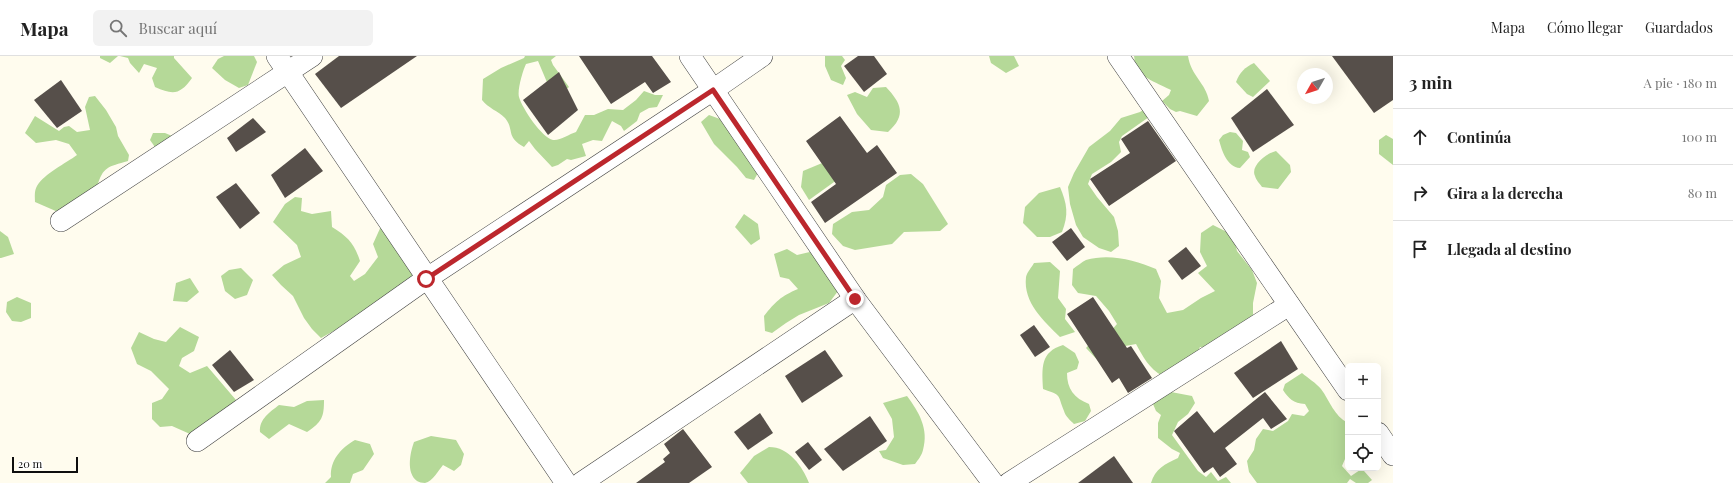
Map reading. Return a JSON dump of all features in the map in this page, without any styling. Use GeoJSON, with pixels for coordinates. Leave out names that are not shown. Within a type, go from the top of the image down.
{"type":"FeatureCollection","features":[{"type":"Feature","properties":{"kind":"street"},"geometry":{"type":"LineString","coordinates":[[61,221],[283,64],[312,56]]}},
{"type":"Feature","properties":{"kind":"street"},"geometry":{"type":"LineString","coordinates":[[690,56],[855,299],[993,483]]}},
{"type":"Feature","properties":{"kind":"street"},"geometry":{"type":"LineString","coordinates":[[197,441],[426,279],[713,90],[762,56]]}},
{"type":"Feature","properties":{"kind":"street"},"geometry":{"type":"LineString","coordinates":[[1118,56],[1345,386]]}},
{"type":"Feature","properties":{"kind":"street"},"geometry":{"type":"LineString","coordinates":[[283,64],[426,279],[566,483]]}},
{"type":"Feature","properties":{"kind":"street"},"geometry":{"type":"LineString","coordinates":[[582,483],[855,299]]}},
{"type":"Feature","properties":{"kind":"street"},"geometry":{"type":"LineString","coordinates":[[1009,483],[1289,305]]}},
{"type":"Feature","properties":{"kind":"street"},"geometry":{"type":"LineString","coordinates":[[1379,435],[1393,455]]}},
{"type":"Feature","properties":{"kind":"green space"},"geometry":{"type":"Polygon","coordinates":[[[100,56],[118,56],[110,63],[100,58],[100,56]]]}},
{"type":"Feature","properties":{"kind":"green space"},"geometry":{"type":"Polygon","coordinates":[[[120,56],[174,56],[174,58],[192,78],[184,88],[176,92],[167,91],[155,87],[152,78],[157,68],[144,64],[139,73],[130,63],[128,58],[120,56]]]}},
{"type":"Feature","properties":{"kind":"green space"},"geometry":{"type":"Polygon","coordinates":[[[224,56],[254,56],[257,62],[248,85],[239,88],[225,80],[212,68],[218,59],[224,56]]]}},
{"type":"Feature","properties":{"kind":"green space"},"geometry":{"type":"Polygon","coordinates":[[[525,56],[556,56],[551,60],[553,65],[569,87],[562,93],[549,87],[538,61],[526,64],[522,75],[519,97],[533,122],[543,134],[553,140],[576,132],[585,115],[594,115],[608,109],[623,110],[636,100],[644,91],[655,95],[663,95],[657,107],[649,108],[640,113],[637,121],[624,131],[621,126],[612,121],[602,141],[593,140],[582,144],[586,156],[571,160],[567,159],[552,167],[529,141],[524,147],[514,140],[510,126],[505,118],[482,100],[483,79],[501,68],[524,58],[525,56]]]}},
{"type":"Feature","properties":{"kind":"green space"},"geometry":{"type":"Polygon","coordinates":[[[825,56],[842,56],[845,60],[841,66],[846,78],[843,85],[831,80],[825,66],[825,56]]]}},
{"type":"Feature","properties":{"kind":"green space"},"geometry":{"type":"Polygon","coordinates":[[[989,56],[1014,56],[1019,66],[1006,73],[991,63],[989,56]]]}},
{"type":"Feature","properties":{"kind":"green space"},"geometry":{"type":"Polygon","coordinates":[[[1134,56],[1188,56],[1192,69],[1205,89],[1209,101],[1197,116],[1180,111],[1176,112],[1170,109],[1162,101],[1169,95],[1171,90],[1150,80],[1140,73],[1135,66],[1134,56]]]}},
{"type":"Feature","properties":{"kind":"green space"},"geometry":{"type":"Polygon","coordinates":[[[1254,63],[1270,81],[1253,97],[1247,94],[1236,82],[1243,71],[1254,63]]]}},
{"type":"Feature","properties":{"kind":"green space"},"geometry":{"type":"Polygon","coordinates":[[[886,87],[898,104],[900,115],[894,126],[888,132],[871,130],[857,114],[847,95],[855,92],[867,97],[873,88],[886,87]]]}},
{"type":"Feature","properties":{"kind":"green space"},"geometry":{"type":"Polygon","coordinates":[[[95,96],[106,110],[116,127],[118,136],[129,155],[128,161],[107,168],[99,180],[97,187],[58,212],[35,202],[35,190],[40,182],[50,173],[77,155],[69,144],[56,140],[36,143],[25,133],[35,116],[59,131],[64,127],[69,126],[77,132],[90,130],[85,107],[89,97],[95,96]]]}},
{"type":"Feature","properties":{"kind":"green space"},"geometry":{"type":"Polygon","coordinates":[[[1149,106],[1156,112],[1122,136],[1119,142],[1121,152],[1111,162],[1092,174],[1088,184],[1114,217],[1118,231],[1119,246],[1111,252],[1099,248],[1083,237],[1076,225],[1070,204],[1068,187],[1089,147],[1110,131],[1121,118],[1140,112],[1149,106]]]}},
{"type":"Feature","properties":{"kind":"green space"},"geometry":{"type":"Polygon","coordinates":[[[709,115],[720,119],[759,171],[754,180],[746,178],[714,144],[701,122],[709,115]]]}},
{"type":"Feature","properties":{"kind":"green space"},"geometry":{"type":"Polygon","coordinates":[[[1230,132],[1236,133],[1243,141],[1242,150],[1248,152],[1250,157],[1240,168],[1235,167],[1228,162],[1219,140],[1223,135],[1230,132]]]}},
{"type":"Feature","properties":{"kind":"green space"},"geometry":{"type":"Polygon","coordinates":[[[153,133],[165,133],[177,138],[157,150],[150,140],[153,133]]]}},
{"type":"Feature","properties":{"kind":"green space"},"geometry":{"type":"Polygon","coordinates":[[[1386,135],[1393,139],[1393,165],[1379,154],[1379,140],[1386,135]]]}},
{"type":"Feature","properties":{"kind":"green space"},"geometry":{"type":"Polygon","coordinates":[[[1276,151],[1290,165],[1291,172],[1278,189],[1262,187],[1254,172],[1255,168],[1260,160],[1268,154],[1276,151]]]}},
{"type":"Feature","properties":{"kind":"green space"},"geometry":{"type":"Polygon","coordinates":[[[827,161],[841,177],[809,200],[801,187],[803,171],[827,161]]]}},
{"type":"Feature","properties":{"kind":"green space"},"geometry":{"type":"Polygon","coordinates":[[[911,174],[923,184],[948,224],[940,231],[904,232],[892,244],[855,250],[843,246],[832,234],[833,224],[852,212],[869,210],[883,197],[886,185],[900,175],[911,174]]]}},
{"type":"Feature","properties":{"kind":"green space"},"geometry":{"type":"Polygon","coordinates":[[[1060,187],[1066,209],[1066,220],[1062,232],[1050,237],[1037,237],[1023,223],[1025,207],[1039,193],[1060,187]]]}},
{"type":"Feature","properties":{"kind":"green space"},"geometry":{"type":"Polygon","coordinates":[[[295,197],[302,198],[301,211],[312,214],[331,211],[332,227],[350,241],[360,261],[350,276],[354,281],[365,274],[378,257],[373,244],[382,224],[416,270],[415,286],[321,338],[304,318],[293,296],[272,275],[284,265],[301,257],[297,245],[273,222],[285,204],[295,197]]]}},
{"type":"Feature","properties":{"kind":"green space"},"geometry":{"type":"Polygon","coordinates":[[[744,214],[758,224],[760,239],[751,245],[735,227],[744,214]]]}},
{"type":"Feature","properties":{"kind":"green space"},"geometry":{"type":"Polygon","coordinates":[[[1213,225],[1233,235],[1237,251],[1252,270],[1257,283],[1253,303],[1253,323],[1223,348],[1200,347],[1192,363],[1162,376],[1150,366],[1136,344],[1120,347],[1103,366],[1086,348],[1094,339],[1110,332],[1117,324],[1109,311],[1096,296],[1078,293],[1072,285],[1073,269],[1086,260],[1104,257],[1122,258],[1148,266],[1156,269],[1161,281],[1159,298],[1167,313],[1183,310],[1215,291],[1198,273],[1207,266],[1200,252],[1201,233],[1213,225]]]}},
{"type":"Feature","properties":{"kind":"green space"},"geometry":{"type":"Polygon","coordinates":[[[0,231],[8,237],[14,254],[1,258],[0,258],[0,231]]]}},
{"type":"Feature","properties":{"kind":"green space"},"geometry":{"type":"Polygon","coordinates":[[[787,249],[797,255],[814,251],[838,291],[829,303],[799,315],[772,333],[765,331],[764,316],[779,300],[798,289],[789,279],[780,277],[774,254],[787,249]]]}},
{"type":"Feature","properties":{"kind":"green space"},"geometry":{"type":"Polygon","coordinates":[[[1050,262],[1060,271],[1058,298],[1066,309],[1065,319],[1075,332],[1060,337],[1036,311],[1031,303],[1026,286],[1028,271],[1034,263],[1050,262]]]}},
{"type":"Feature","properties":{"kind":"green space"},"geometry":{"type":"Polygon","coordinates":[[[241,268],[253,280],[247,295],[235,299],[225,291],[221,276],[229,270],[241,268]]]}},
{"type":"Feature","properties":{"kind":"green space"},"geometry":{"type":"Polygon","coordinates":[[[190,278],[199,292],[187,302],[173,301],[176,283],[190,278]]]}},
{"type":"Feature","properties":{"kind":"green space"},"geometry":{"type":"Polygon","coordinates":[[[17,297],[31,303],[31,318],[21,322],[12,321],[6,312],[7,302],[17,297]]]}},
{"type":"Feature","properties":{"kind":"green space"},"geometry":{"type":"Polygon","coordinates":[[[180,327],[199,337],[194,351],[182,358],[179,366],[190,373],[207,366],[236,400],[224,422],[190,434],[172,426],[160,427],[152,419],[152,403],[162,399],[169,389],[151,371],[137,364],[131,348],[139,332],[154,339],[166,342],[180,327]]]}},
{"type":"Feature","properties":{"kind":"green space"},"geometry":{"type":"Polygon","coordinates":[[[1063,345],[1075,353],[1079,362],[1077,369],[1067,373],[1068,384],[1075,396],[1089,404],[1091,411],[1085,421],[1074,424],[1066,415],[1058,396],[1043,389],[1042,374],[1046,356],[1055,348],[1063,345]]]}},
{"type":"Feature","properties":{"kind":"green space"},"geometry":{"type":"Polygon","coordinates":[[[1302,373],[1319,387],[1339,416],[1345,421],[1345,459],[1342,466],[1351,476],[1358,471],[1364,471],[1372,480],[1368,483],[1356,483],[1350,479],[1347,483],[1257,483],[1249,472],[1247,461],[1254,450],[1256,439],[1263,429],[1273,431],[1288,421],[1292,414],[1304,416],[1309,411],[1305,404],[1297,403],[1287,396],[1283,390],[1285,384],[1302,373]]]}},
{"type":"Feature","properties":{"kind":"green space"},"geometry":{"type":"Polygon","coordinates":[[[1171,392],[1192,396],[1195,403],[1188,414],[1178,422],[1172,435],[1198,471],[1206,477],[1211,472],[1218,481],[1226,477],[1231,483],[1151,483],[1155,474],[1165,465],[1178,458],[1180,453],[1172,449],[1158,438],[1158,423],[1161,415],[1156,411],[1153,404],[1160,396],[1171,392]]]}},
{"type":"Feature","properties":{"kind":"green space"},"geometry":{"type":"Polygon","coordinates":[[[907,396],[922,421],[925,442],[922,454],[915,464],[903,465],[883,458],[879,451],[886,450],[894,437],[892,419],[883,403],[907,396]]]}},
{"type":"Feature","properties":{"kind":"green space"},"geometry":{"type":"Polygon","coordinates":[[[324,400],[323,415],[321,419],[307,432],[289,424],[269,439],[260,432],[261,423],[263,420],[279,405],[294,407],[307,401],[324,400]]]}},
{"type":"Feature","properties":{"kind":"green space"},"geometry":{"type":"Polygon","coordinates":[[[431,436],[456,440],[464,454],[461,465],[454,471],[443,465],[435,476],[428,482],[422,483],[417,481],[411,473],[411,452],[414,442],[431,436]]]}},
{"type":"Feature","properties":{"kind":"green space"},"geometry":{"type":"Polygon","coordinates":[[[355,440],[370,444],[374,454],[363,470],[353,474],[350,483],[325,483],[331,477],[332,465],[337,455],[355,440]]]}},
{"type":"Feature","properties":{"kind":"green space"},"geometry":{"type":"Polygon","coordinates":[[[769,447],[783,450],[789,454],[799,464],[809,483],[748,483],[740,473],[754,456],[769,447]]]}},
{"type":"Feature","properties":{"kind":"building"},"geometry":{"type":"Polygon","coordinates":[[[339,56],[417,56],[341,108],[315,74],[339,56]]]}},
{"type":"Feature","properties":{"kind":"building"},"geometry":{"type":"Polygon","coordinates":[[[579,56],[652,56],[671,82],[653,93],[645,82],[611,104],[579,56]]]}},
{"type":"Feature","properties":{"kind":"building"},"geometry":{"type":"Polygon","coordinates":[[[858,56],[874,56],[887,74],[864,92],[844,66],[858,56]]]}},
{"type":"Feature","properties":{"kind":"building"},"geometry":{"type":"Polygon","coordinates":[[[1332,56],[1393,56],[1393,100],[1374,113],[1332,56]]]}},
{"type":"Feature","properties":{"kind":"building"},"geometry":{"type":"Polygon","coordinates":[[[559,72],[578,110],[548,135],[523,100],[559,72]]]}},
{"type":"Feature","properties":{"kind":"building"},"geometry":{"type":"Polygon","coordinates":[[[61,80],[82,111],[57,128],[34,100],[61,80]]]}},
{"type":"Feature","properties":{"kind":"building"},"geometry":{"type":"Polygon","coordinates":[[[1267,89],[1294,125],[1253,152],[1231,118],[1267,89]]]}},
{"type":"Feature","properties":{"kind":"building"},"geometry":{"type":"Polygon","coordinates":[[[840,116],[867,153],[877,145],[897,173],[825,223],[811,202],[836,184],[806,141],[840,116]]]}},
{"type":"Feature","properties":{"kind":"building"},"geometry":{"type":"Polygon","coordinates":[[[253,118],[266,132],[236,152],[227,138],[253,118]]]}},
{"type":"Feature","properties":{"kind":"building"},"geometry":{"type":"Polygon","coordinates":[[[1148,121],[1176,161],[1109,206],[1090,179],[1130,153],[1121,139],[1148,121]]]}},
{"type":"Feature","properties":{"kind":"building"},"geometry":{"type":"Polygon","coordinates":[[[305,148],[323,171],[285,198],[271,175],[305,148]]]}},
{"type":"Feature","properties":{"kind":"building"},"geometry":{"type":"Polygon","coordinates":[[[236,183],[260,213],[240,229],[216,197],[236,183]]]}},
{"type":"Feature","properties":{"kind":"building"},"geometry":{"type":"Polygon","coordinates":[[[1071,228],[1085,247],[1067,261],[1052,242],[1071,228]]]}},
{"type":"Feature","properties":{"kind":"building"},"geometry":{"type":"Polygon","coordinates":[[[1186,247],[1201,266],[1182,280],[1168,261],[1186,247]]]}},
{"type":"Feature","properties":{"kind":"building"},"geometry":{"type":"Polygon","coordinates":[[[1093,297],[1127,348],[1131,346],[1152,378],[1128,393],[1119,378],[1112,383],[1067,314],[1093,297]]]}},
{"type":"Feature","properties":{"kind":"building"},"geometry":{"type":"Polygon","coordinates":[[[1034,325],[1050,347],[1035,357],[1020,335],[1034,325]]]}},
{"type":"Feature","properties":{"kind":"building"},"geometry":{"type":"Polygon","coordinates":[[[1281,341],[1298,369],[1253,398],[1234,373],[1281,341]]]}},
{"type":"Feature","properties":{"kind":"building"},"geometry":{"type":"Polygon","coordinates":[[[230,350],[254,380],[234,392],[212,365],[230,350]]]}},
{"type":"Feature","properties":{"kind":"building"},"geometry":{"type":"Polygon","coordinates":[[[825,350],[843,376],[802,403],[785,376],[825,350]]]}},
{"type":"Feature","properties":{"kind":"building"},"geometry":{"type":"Polygon","coordinates":[[[1265,392],[1287,419],[1271,429],[1263,418],[1225,448],[1237,464],[1220,477],[1213,467],[1204,473],[1174,431],[1197,411],[1214,433],[1265,392]]]}},
{"type":"Feature","properties":{"kind":"building"},"geometry":{"type":"Polygon","coordinates":[[[760,413],[773,433],[748,450],[734,432],[760,413]]]}},
{"type":"Feature","properties":{"kind":"building"},"geometry":{"type":"Polygon","coordinates":[[[870,416],[887,441],[843,471],[824,449],[870,416]]]}},
{"type":"Feature","properties":{"kind":"building"},"geometry":{"type":"Polygon","coordinates":[[[683,429],[712,467],[689,483],[636,483],[665,462],[663,459],[670,453],[664,444],[683,429]]]}},
{"type":"Feature","properties":{"kind":"building"},"geometry":{"type":"Polygon","coordinates":[[[808,442],[822,460],[809,470],[795,452],[808,442]]]}},
{"type":"Feature","properties":{"kind":"building"},"geometry":{"type":"Polygon","coordinates":[[[1114,456],[1133,483],[1078,483],[1114,456]]]}},
{"type":"Feature","properties":{"kind":"route"},"geometry":{"type":"LineString","coordinates":[[426,279],[713,90],[855,299]]}}]}
